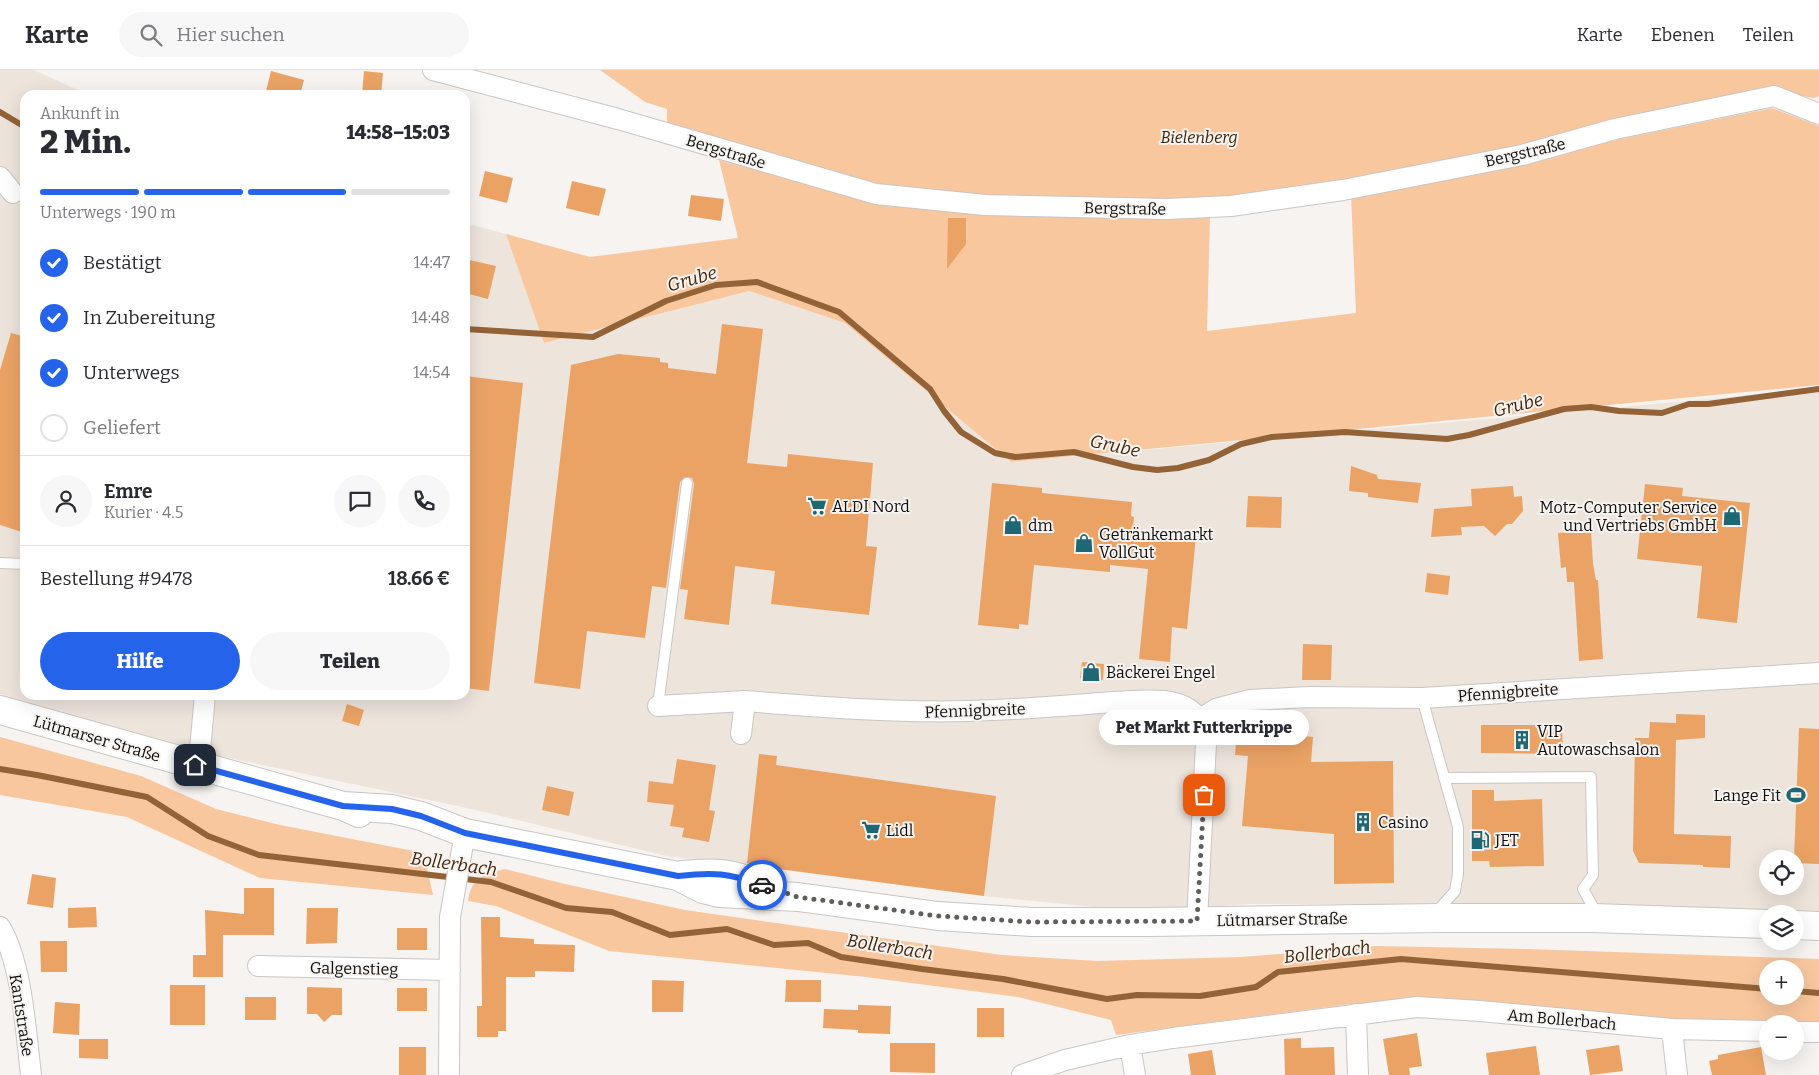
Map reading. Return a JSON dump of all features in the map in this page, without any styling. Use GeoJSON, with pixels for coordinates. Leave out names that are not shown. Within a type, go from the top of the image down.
{"type":"FeatureCollection","features":[{"type":"Feature","properties":{"kind":"main road","name":"Lütmarser Straße"},"geometry":{"type":"LineString","coordinates":[[0,710],[343,806],[388,826],[463,844],[678,876],[707,872],[736,876],[798,897],[938,916],[1032,922],[1593,918],[1759,924]]}},
{"type":"Feature","properties":{"kind":"main road"},"geometry":{"type":"LineString","coordinates":[[1804,926],[1819,926]]}},
{"type":"Feature","properties":{"kind":"street","name":"Bergstraße"},"geometry":{"type":"LineString","coordinates":[[433,70],[618,119],[876,194],[984,205],[1167,208],[1231,206],[1343,190],[1522,155],[1615,129],[1774,96],[1819,114]]}},
{"type":"Feature","properties":{"kind":"street"},"geometry":{"type":"LineString","coordinates":[[0,177],[13,192]]}},
{"type":"Feature","properties":{"kind":"street","name":"Pfennigbreite"},"geometry":{"type":"LineString","coordinates":[[658,706],[745,701],[846,709],[970,711],[1162,701],[1181,704],[1193,711],[1200,719],[1216,709],[1250,700],[1309,697],[1422,698],[1819,673]]}},
{"type":"Feature","properties":{"kind":"street"},"geometry":{"type":"LineString","coordinates":[[195,765],[200,750],[205,700]]}},
{"type":"Feature","properties":{"kind":"street"},"geometry":{"type":"LineString","coordinates":[[741,734],[745,701]]}},
{"type":"Feature","properties":{"kind":"street"},"geometry":{"type":"LineString","coordinates":[[1197,921],[1206,743],[1200,719]]}},
{"type":"Feature","properties":{"kind":"street"},"geometry":{"type":"LineString","coordinates":[[449,1075],[450,917],[463,844]]}},
{"type":"Feature","properties":{"kind":"street","name":"Kantstraße"},"geometry":{"type":"LineString","coordinates":[[0,927],[10,951],[22,1002],[31,1075]]}},
{"type":"Feature","properties":{"kind":"street","name":"Galgenstieg"},"geometry":{"type":"LineString","coordinates":[[258,966],[450,970]]}},
{"type":"Feature","properties":{"kind":"street","name":"Am Bollerbach"},"geometry":{"type":"LineString","coordinates":[[1022,1075],[1065,1060],[1130,1045],[1417,1007],[1672,1029],[1759,1031]]}},
{"type":"Feature","properties":{"kind":"street"},"geometry":{"type":"LineString","coordinates":[[1356,1014],[1358,1075]]}},
{"type":"Feature","properties":{"kind":"street"},"geometry":{"type":"LineString","coordinates":[[1672,1029],[1677,1075]]}},
{"type":"Feature","properties":{"kind":"street"},"geometry":{"type":"LineString","coordinates":[[1804,1032],[1819,1032]]}},
{"type":"Feature","properties":{"kind":"street"},"geometry":{"type":"LineString","coordinates":[[1130,1045],[1135,1075]]}},
{"type":"Feature","properties":{"kind":"lane"},"geometry":{"type":"LineString","coordinates":[[658,706],[687,483]]}},
{"type":"Feature","properties":{"kind":"lane"},"geometry":{"type":"LineString","coordinates":[[0,563],[20,564]]}},
{"type":"Feature","properties":{"kind":"lane"},"geometry":{"type":"LineString","coordinates":[[1422,698],[1458,827],[1458,874],[1455,890],[1441,906],[1440,918]]}},
{"type":"Feature","properties":{"kind":"lane"},"geometry":{"type":"LineString","coordinates":[[1444,778],[1591,777],[1594,875],[1583,889],[1594,907],[1593,918]]}},
{"type":"Feature","properties":{"kind":"shaded area"},"geometry":{"type":"Polygon","coordinates":[[[0,70],[34,70],[78,90],[20,90],[20,700],[0,694],[0,70]]]}},
{"type":"Feature","properties":{"kind":"shaded area"},"geometry":{"type":"Polygon","coordinates":[[[470,224],[506,234],[544,343],[749,291],[845,323],[1011,462],[1819,389],[1819,912],[1804,911],[1804,905],[1759,905],[1759,910],[1610,904],[1250,904],[1135,911],[984,896],[724,862],[671,857],[467,808],[210,754],[21,700],[470,700],[470,224]]]}},
{"type":"Feature","properties":{"kind":"green space","name":"Bielenberg"},"geometry":{"type":"Polygon","coordinates":[[[600,70],[1819,70],[1819,96],[1814,98],[1784,93],[1279,199],[1197,205],[1084,198],[887,191],[667,128],[667,109],[645,102],[600,70]]]}},
{"type":"Feature","properties":{"kind":"green space"},"geometry":{"type":"Polygon","coordinates":[[[1772,108],[1819,126],[1819,385],[1011,462],[845,323],[749,291],[544,343],[506,234],[590,257],[738,238],[719,160],[872,202],[1210,215],[1207,331],[1356,313],[1351,194],[1772,108]]]}},
{"type":"Feature","properties":{"kind":"green space"},"geometry":{"type":"Polygon","coordinates":[[[0,737],[141,776],[216,809],[280,825],[424,853],[433,895],[260,878],[127,817],[0,795],[0,737]]]}},
{"type":"Feature","properties":{"kind":"green space"},"geometry":{"type":"Polygon","coordinates":[[[505,869],[685,910],[1002,955],[1098,961],[1241,957],[1376,946],[1819,959],[1819,1025],[1804,1024],[1804,1015],[1759,1015],[1759,1023],[1680,1020],[1488,1004],[1351,1004],[1116,1035],[1111,1020],[1018,997],[866,977],[609,951],[496,906],[468,901],[472,886],[485,875],[505,869]]]}},
{"type":"Feature","properties":{"kind":"building"},"geometry":{"type":"Polygon","coordinates":[[[271,71],[304,80],[301,90],[266,90],[271,71]]]}},
{"type":"Feature","properties":{"kind":"building"},"geometry":{"type":"Polygon","coordinates":[[[364,71],[383,73],[381,90],[362,90],[364,71]]]}},
{"type":"Feature","properties":{"kind":"building"},"geometry":{"type":"Polygon","coordinates":[[[485,171],[513,178],[507,203],[479,196],[485,171]]]}},
{"type":"Feature","properties":{"kind":"building"},"geometry":{"type":"Polygon","coordinates":[[[572,181],[606,189],[599,216],[566,208],[572,181]]]}},
{"type":"Feature","properties":{"kind":"building"},"geometry":{"type":"Polygon","coordinates":[[[691,195],[724,199],[721,221],[688,216],[691,195]]]}},
{"type":"Feature","properties":{"kind":"building"},"geometry":{"type":"Polygon","coordinates":[[[948,218],[966,218],[966,244],[947,269],[948,218]]]}},
{"type":"Feature","properties":{"kind":"building"},"geometry":{"type":"Polygon","coordinates":[[[470,260],[496,266],[488,299],[470,294],[470,260]]]}},
{"type":"Feature","properties":{"kind":"building"},"geometry":{"type":"Polygon","coordinates":[[[722,324],[763,329],[747,463],[787,467],[788,454],[873,463],[866,546],[877,547],[869,615],[771,604],[775,571],[735,566],[729,625],[684,619],[688,590],[680,589],[694,484],[692,478],[685,477],[680,482],[666,588],[652,586],[645,638],[587,631],[580,689],[534,683],[571,365],[618,354],[660,358],[660,362],[668,363],[668,368],[716,374],[722,324]]]}},
{"type":"Feature","properties":{"kind":"building"},"geometry":{"type":"Polygon","coordinates":[[[11,333],[20,336],[20,531],[0,525],[0,370],[11,333]]]}},
{"type":"Feature","properties":{"kind":"building"},"geometry":{"type":"Polygon","coordinates":[[[470,377],[523,383],[489,691],[470,689],[470,377]]]}},
{"type":"Feature","properties":{"kind":"building"},"geometry":{"type":"Polygon","coordinates":[[[1351,466],[1377,475],[1378,479],[1421,483],[1418,503],[1368,497],[1368,493],[1349,491],[1351,466]]]}},
{"type":"Feature","properties":{"kind":"building"},"geometry":{"type":"Polygon","coordinates":[[[992,483],[1042,488],[1042,493],[1132,502],[1131,516],[1134,517],[1133,529],[1196,536],[1187,629],[1172,627],[1170,662],[1139,659],[1148,569],[1110,565],[1110,572],[1034,565],[1028,625],[1019,624],[1019,629],[978,625],[992,483]]]}},
{"type":"Feature","properties":{"kind":"building"},"geometry":{"type":"Polygon","coordinates":[[[1645,484],[1683,488],[1682,496],[1750,503],[1737,623],[1697,618],[1702,566],[1637,559],[1645,484]]]}},
{"type":"Feature","properties":{"kind":"building"},"geometry":{"type":"Polygon","coordinates":[[[1513,486],[1514,497],[1522,496],[1523,511],[1512,524],[1507,524],[1495,536],[1484,526],[1461,527],[1462,535],[1431,537],[1434,509],[1472,506],[1471,489],[1513,486]]]}},
{"type":"Feature","properties":{"kind":"building"},"geometry":{"type":"Polygon","coordinates":[[[1248,496],[1282,497],[1281,528],[1246,527],[1248,496]]]}},
{"type":"Feature","properties":{"kind":"building"},"geometry":{"type":"Polygon","coordinates":[[[1591,531],[1593,564],[1596,580],[1598,580],[1603,659],[1579,661],[1574,582],[1567,582],[1566,567],[1561,568],[1558,533],[1591,531]]]}},
{"type":"Feature","properties":{"kind":"building"},"geometry":{"type":"Polygon","coordinates":[[[1427,573],[1450,576],[1448,595],[1425,592],[1427,573]]]}},
{"type":"Feature","properties":{"kind":"building"},"geometry":{"type":"Polygon","coordinates":[[[1303,644],[1332,645],[1331,680],[1302,680],[1303,644]]]}},
{"type":"Feature","properties":{"kind":"building"},"geometry":{"type":"Polygon","coordinates":[[[1082,662],[1104,664],[1103,680],[1080,678],[1082,662]]]}},
{"type":"Feature","properties":{"kind":"building"},"geometry":{"type":"Polygon","coordinates":[[[347,704],[364,710],[359,726],[342,721],[347,704]]]}},
{"type":"Feature","properties":{"kind":"building"},"geometry":{"type":"Polygon","coordinates":[[[1676,714],[1705,715],[1705,738],[1676,740],[1674,834],[1731,836],[1730,868],[1703,867],[1703,865],[1639,863],[1633,851],[1635,738],[1649,738],[1650,722],[1676,723],[1676,714]]]}},
{"type":"Feature","properties":{"kind":"building","name":"VIP Autowaschsalon"},"geometry":{"type":"Polygon","coordinates":[[[1481,725],[1562,725],[1563,754],[1481,753],[1481,725]]]}},
{"type":"Feature","properties":{"kind":"building"},"geometry":{"type":"Polygon","coordinates":[[[1799,728],[1819,729],[1819,864],[1804,863],[1804,850],[1794,850],[1799,728]]]}},
{"type":"Feature","properties":{"kind":"building"},"geometry":{"type":"Polygon","coordinates":[[[1237,730],[1313,737],[1311,762],[1393,761],[1394,883],[1334,884],[1334,834],[1242,826],[1248,756],[1235,755],[1237,730]]]}},
{"type":"Feature","properties":{"kind":"building","name":"Lidl"},"geometry":{"type":"Polygon","coordinates":[[[759,754],[777,756],[776,765],[996,796],[984,896],[757,866],[747,863],[759,754]]]}},
{"type":"Feature","properties":{"kind":"building"},"geometry":{"type":"Polygon","coordinates":[[[677,759],[716,765],[709,810],[715,811],[709,842],[682,837],[684,828],[670,826],[674,805],[647,802],[649,781],[673,784],[677,759]]]}},
{"type":"Feature","properties":{"kind":"building"},"geometry":{"type":"Polygon","coordinates":[[[547,786],[574,792],[569,816],[542,810],[547,786]]]}},
{"type":"Feature","properties":{"kind":"building"},"geometry":{"type":"Polygon","coordinates":[[[1472,790],[1494,790],[1494,801],[1542,799],[1544,866],[1490,867],[1489,861],[1472,861],[1472,790]]]}},
{"type":"Feature","properties":{"kind":"building"},"geometry":{"type":"Polygon","coordinates":[[[32,874],[56,878],[53,908],[27,904],[32,874]]]}},
{"type":"Feature","properties":{"kind":"building"},"geometry":{"type":"Polygon","coordinates":[[[244,888],[274,888],[274,935],[223,935],[223,977],[193,977],[193,955],[206,955],[205,910],[244,914],[244,888]]]}},
{"type":"Feature","properties":{"kind":"building"},"geometry":{"type":"Polygon","coordinates":[[[96,907],[97,927],[68,928],[68,908],[96,907]]]}},
{"type":"Feature","properties":{"kind":"building"},"geometry":{"type":"Polygon","coordinates":[[[307,908],[338,908],[337,943],[306,944],[307,908]]]}},
{"type":"Feature","properties":{"kind":"building"},"geometry":{"type":"Polygon","coordinates":[[[481,917],[500,917],[500,937],[534,939],[534,944],[575,945],[574,972],[535,971],[535,977],[506,977],[506,1031],[498,1031],[498,1037],[477,1037],[477,1006],[482,1006],[481,917]]]}},
{"type":"Feature","properties":{"kind":"building"},"geometry":{"type":"Polygon","coordinates":[[[397,928],[427,928],[427,950],[397,950],[397,928]]]}},
{"type":"Feature","properties":{"kind":"building"},"geometry":{"type":"Polygon","coordinates":[[[40,941],[67,941],[67,972],[41,972],[40,941]]]}},
{"type":"Feature","properties":{"kind":"building"},"geometry":{"type":"Polygon","coordinates":[[[652,980],[684,981],[683,1012],[652,1012],[652,980]]]}},
{"type":"Feature","properties":{"kind":"building"},"geometry":{"type":"Polygon","coordinates":[[[786,980],[821,980],[821,1002],[785,1002],[786,980]]]}},
{"type":"Feature","properties":{"kind":"building"},"geometry":{"type":"Polygon","coordinates":[[[170,985],[205,985],[205,1025],[170,1025],[170,985]]]}},
{"type":"Feature","properties":{"kind":"building"},"geometry":{"type":"Polygon","coordinates":[[[307,987],[342,988],[342,1015],[332,1015],[324,1022],[317,1014],[307,1014],[307,987]]]}},
{"type":"Feature","properties":{"kind":"building"},"geometry":{"type":"Polygon","coordinates":[[[397,988],[427,988],[427,1011],[397,1011],[397,988]]]}},
{"type":"Feature","properties":{"kind":"building"},"geometry":{"type":"Polygon","coordinates":[[[245,997],[276,997],[276,1020],[245,1020],[245,997]]]}},
{"type":"Feature","properties":{"kind":"building"},"geometry":{"type":"Polygon","coordinates":[[[55,1002],[80,1004],[79,1035],[53,1033],[55,1002]]]}},
{"type":"Feature","properties":{"kind":"building"},"geometry":{"type":"Polygon","coordinates":[[[858,1005],[891,1006],[890,1034],[858,1033],[858,1030],[823,1028],[824,1009],[858,1010],[858,1005]]]}},
{"type":"Feature","properties":{"kind":"building"},"geometry":{"type":"Polygon","coordinates":[[[977,1008],[1004,1008],[1004,1037],[977,1037],[977,1008]]]}},
{"type":"Feature","properties":{"kind":"building"},"geometry":{"type":"Polygon","coordinates":[[[1417,1033],[1422,1066],[1409,1068],[1410,1075],[1389,1075],[1383,1039],[1417,1033]]]}},
{"type":"Feature","properties":{"kind":"building"},"geometry":{"type":"Polygon","coordinates":[[[1301,1038],[1301,1048],[1334,1047],[1335,1075],[1285,1075],[1284,1039],[1301,1038]]]}},
{"type":"Feature","properties":{"kind":"building"},"geometry":{"type":"Polygon","coordinates":[[[79,1039],[108,1039],[108,1059],[79,1058],[79,1039]]]}},
{"type":"Feature","properties":{"kind":"building"},"geometry":{"type":"Polygon","coordinates":[[[890,1043],[935,1043],[935,1073],[890,1072],[890,1043]]]}},
{"type":"Feature","properties":{"kind":"building"},"geometry":{"type":"Polygon","coordinates":[[[1619,1045],[1623,1071],[1590,1075],[1586,1050],[1619,1045]]]}},
{"type":"Feature","properties":{"kind":"building"},"geometry":{"type":"Polygon","coordinates":[[[1536,1046],[1540,1075],[1489,1075],[1486,1053],[1536,1046]]]}},
{"type":"Feature","properties":{"kind":"building"},"geometry":{"type":"Polygon","coordinates":[[[399,1047],[426,1047],[426,1075],[399,1075],[399,1047]]]}},
{"type":"Feature","properties":{"kind":"building"},"geometry":{"type":"Polygon","coordinates":[[[1759,1047],[1759,1060],[1763,1060],[1766,1075],[1712,1075],[1709,1061],[1718,1059],[1718,1055],[1759,1047]]]}},
{"type":"Feature","properties":{"kind":"building"},"geometry":{"type":"Polygon","coordinates":[[[1212,1050],[1216,1075],[1191,1075],[1188,1054],[1212,1050]]]}},
{"type":"Feature","properties":{"kind":"waterway","name":"Grube"},"geometry":{"type":"LineString","coordinates":[[0,112],[20,124]]}},
{"type":"Feature","properties":{"kind":"waterway","name":"Grube"},"geometry":{"type":"LineString","coordinates":[[470,329],[593,337],[666,301],[716,285],[757,282],[839,312],[930,389],[944,411],[961,432],[995,453],[1015,457],[1074,452],[1133,467],[1157,470],[1178,468],[1209,460],[1241,444],[1272,437],[1345,432],[1447,439],[1469,435],[1564,409],[1591,407],[1619,411],[1662,413],[1689,404],[1708,404],[1819,389]]}},
{"type":"Feature","properties":{"kind":"waterway","name":"Bollerbach"},"geometry":{"type":"LineString","coordinates":[[0,769],[147,797],[208,836],[259,855],[491,882],[566,908],[612,912],[670,935],[727,929],[774,945],[808,943],[841,957],[1003,979],[1107,999],[1137,995],[1200,996],[1256,987],[1278,972],[1401,959],[1759,988]]}},
{"type":"Feature","properties":{"kind":"waterway","name":"Bollerbach"},"geometry":{"type":"LineString","coordinates":[[1804,992],[1819,993]]}},
{"type":"Feature","properties":{"kind":"way so far"},"geometry":{"type":"LineString","coordinates":[[762,885],[798,897],[938,916],[1032,922],[1197,921],[1204,795]]}},
{"type":"Feature","properties":{"kind":"place","name":"ALDI Nord"},"geometry":{"type":"Point","coordinates":[817,506]}},
{"type":"Feature","properties":{"kind":"place","name":"Motz-Computer Service und Vertriebs GmbH"},"geometry":{"type":"Point","coordinates":[1732,516]}},
{"type":"Feature","properties":{"kind":"place","name":"dm"},"geometry":{"type":"Point","coordinates":[1013,525]}},
{"type":"Feature","properties":{"kind":"place","name":"Getränkemarkt VollGut"},"geometry":{"type":"Point","coordinates":[1084,543]}},
{"type":"Feature","properties":{"kind":"place","name":"Bäckerei Engel"},"geometry":{"type":"Point","coordinates":[1091,672]}},
{"type":"Feature","properties":{"kind":"place","name":"VIP Autowaschsalon"},"geometry":{"type":"Point","coordinates":[1522,740]}},
{"type":"Feature","properties":{"kind":"place","name":"Pet Markt Futterkrippe"},"geometry":{"type":"Point","coordinates":[1204,795]}},
{"type":"Feature","properties":{"kind":"place","name":"Lange Fit"},"geometry":{"type":"Point","coordinates":[1796,795]}},
{"type":"Feature","properties":{"kind":"place","name":"Casino"},"geometry":{"type":"Point","coordinates":[1363,822]}},
{"type":"Feature","properties":{"kind":"place","name":"Lidl"},"geometry":{"type":"Point","coordinates":[871,830]}},
{"type":"Feature","properties":{"kind":"place","name":"JET"},"geometry":{"type":"Point","coordinates":[1480,840]}},
{"type":"Feature","properties":{"kind":"route"},"geometry":{"type":"LineString","coordinates":[[195,765],[343,806],[392,809],[421,816],[465,833],[678,876],[707,872],[736,876],[762,885]]}}]}
